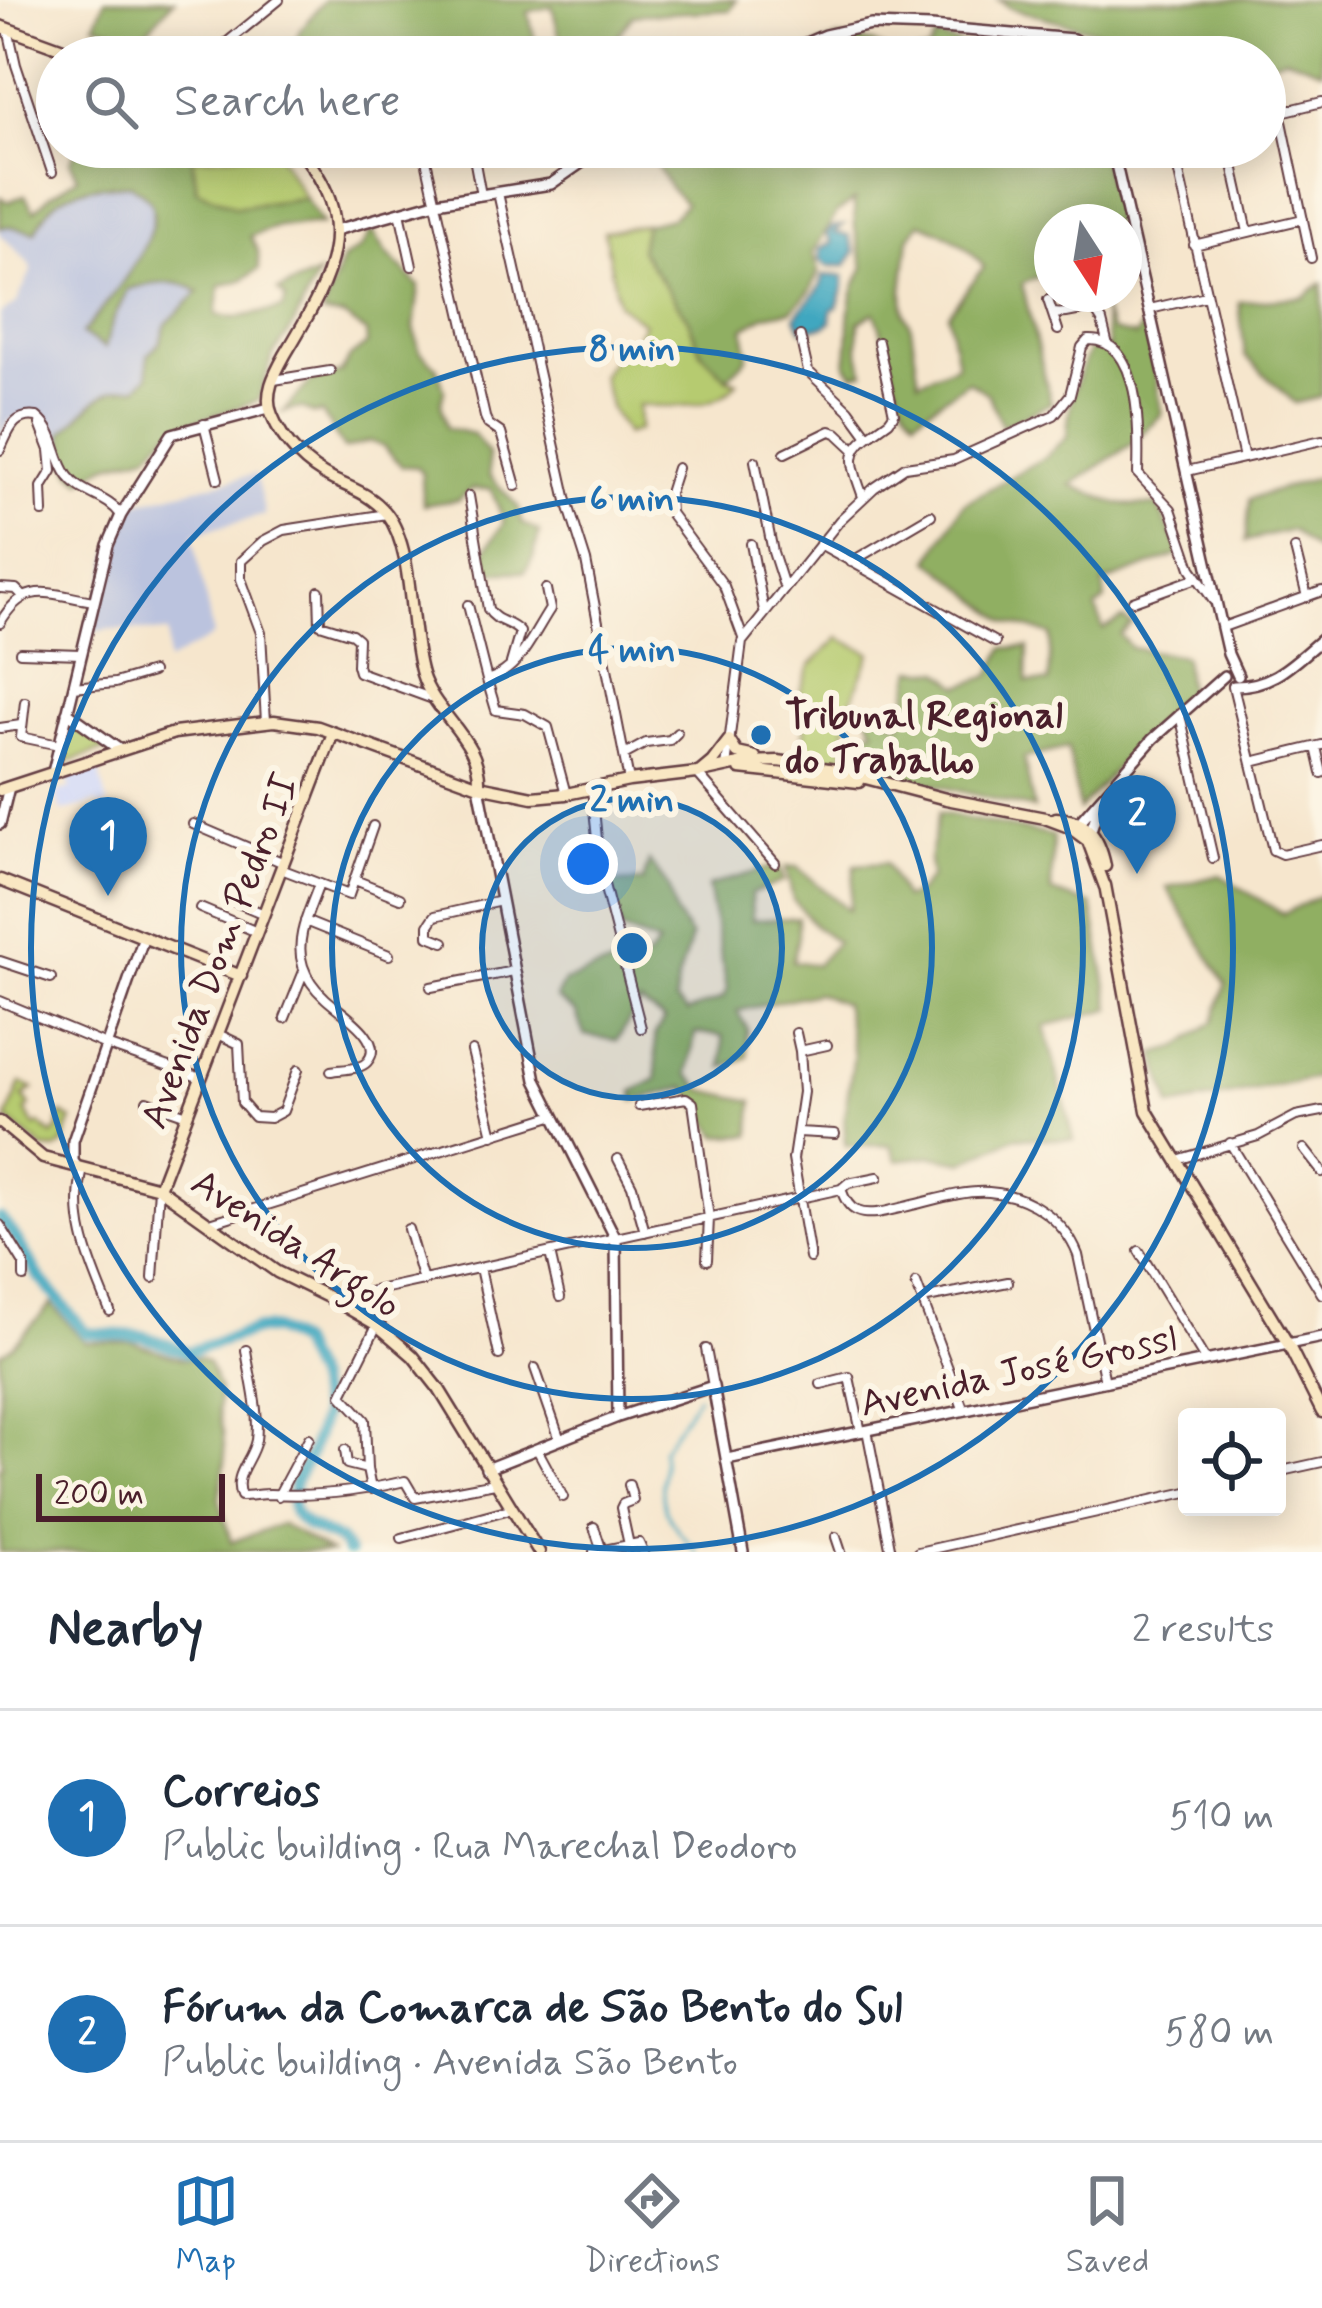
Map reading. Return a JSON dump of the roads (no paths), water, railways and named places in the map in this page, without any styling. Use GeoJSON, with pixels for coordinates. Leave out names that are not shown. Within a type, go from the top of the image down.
{"type":"FeatureCollection","features":[{"type":"Feature","properties":{"kind":"main road"},"geometry":{"type":"LineString","coordinates":[[4,28],[36,39]]}},
{"type":"Feature","properties":{"kind":"main road"},"geometry":{"type":"LineString","coordinates":[[313,168],[336,230],[335,250],[324,284],[273,380],[269,407],[281,433],[307,463],[368,496],[394,526],[402,549],[420,669],[474,755],[479,786]]}},
{"type":"Feature","properties":{"kind":"main road"},"geometry":{"type":"LineString","coordinates":[[5,789],[182,732],[266,722],[300,723],[479,786],[533,797],[778,760]]}},
{"type":"Feature","properties":{"kind":"main road","name":"Avenida Dom Pedro II"},"geometry":{"type":"LineString","coordinates":[[159,1189],[333,733]]}},
{"type":"Feature","properties":{"kind":"main road"},"geometry":{"type":"LineString","coordinates":[[697,773],[729,740],[737,753],[836,770],[1087,828]]}},
{"type":"Feature","properties":{"kind":"main road"},"geometry":{"type":"LineString","coordinates":[[722,768],[892,786]]}},
{"type":"Feature","properties":{"kind":"main road"},"geometry":{"type":"LineString","coordinates":[[1087,828],[1105,887],[1150,1118],[1288,1344],[1322,1412]]}},
{"type":"Feature","properties":{"kind":"main road"},"geometry":{"type":"LineString","coordinates":[[1087,828],[1105,870],[1105,887]]}},
{"type":"Feature","properties":{"kind":"main road"},"geometry":{"type":"LineString","coordinates":[[0,880],[241,976]]}},
{"type":"Feature","properties":{"kind":"main road","name":"Avenida Argolo"},"geometry":{"type":"LineString","coordinates":[[0,1122],[36,1154],[159,1189],[277,1272],[377,1325],[431,1378],[538,1552]]}},
{"type":"Feature","properties":{"kind":"street"},"geometry":{"type":"LineString","coordinates":[[235,36],[279,0]]}},
{"type":"Feature","properties":{"kind":"street"},"geometry":{"type":"LineString","coordinates":[[823,36],[871,26],[1040,36]]}},
{"type":"Feature","properties":{"kind":"street"},"geometry":{"type":"LineString","coordinates":[[4,28],[36,124]]}},
{"type":"Feature","properties":{"kind":"street"},"geometry":{"type":"LineString","coordinates":[[1286,111],[1322,102]]}},
{"type":"Feature","properties":{"kind":"street"},"geometry":{"type":"LineString","coordinates":[[1286,140],[1311,258]]}},
{"type":"Feature","properties":{"kind":"street"},"geometry":{"type":"LineString","coordinates":[[51,168],[52,172]]}},
{"type":"Feature","properties":{"kind":"street"},"geometry":{"type":"LineString","coordinates":[[428,168],[485,417],[501,433],[516,486]]}},
{"type":"Feature","properties":{"kind":"street"},"geometry":{"type":"LineString","coordinates":[[476,168],[481,195]]}},
{"type":"Feature","properties":{"kind":"street"},"geometry":{"type":"LineString","coordinates":[[336,230],[436,202],[551,184],[574,168]]}},
{"type":"Feature","properties":{"kind":"street"},"geometry":{"type":"LineString","coordinates":[[1117,168],[1231,679],[1275,853],[1322,845]]}},
{"type":"Feature","properties":{"kind":"street"},"geometry":{"type":"LineString","coordinates":[[1177,168],[1244,458]]}},
{"type":"Feature","properties":{"kind":"street"},"geometry":{"type":"LineString","coordinates":[[1234,168],[1248,232]]}},
{"type":"Feature","properties":{"kind":"street"},"geometry":{"type":"LineString","coordinates":[[498,193],[567,501],[586,560],[629,781]]}},
{"type":"Feature","properties":{"kind":"street"},"geometry":{"type":"LineString","coordinates":[[400,212],[412,266]]}},
{"type":"Feature","properties":{"kind":"street"},"geometry":{"type":"LineString","coordinates":[[1194,245],[1303,219]]}},
{"type":"Feature","properties":{"kind":"street"},"geometry":{"type":"LineString","coordinates":[[1150,309],[1206,296]]}},
{"type":"Feature","properties":{"kind":"street"},"geometry":{"type":"LineString","coordinates":[[1058,330],[1053,313],[1078,312]]}},
{"type":"Feature","properties":{"kind":"street"},"geometry":{"type":"LineString","coordinates":[[1098,312],[1109,346]]}},
{"type":"Feature","properties":{"kind":"street"},"geometry":{"type":"LineString","coordinates":[[800,336],[808,371],[868,436]]}},
{"type":"Feature","properties":{"kind":"street"},"geometry":{"type":"LineString","coordinates":[[722,768],[744,639],[820,544],[862,497],[905,467],[954,460],[1054,415],[1070,395],[1083,343],[1094,338],[1125,363],[1139,437],[1138,474],[1171,509],[1196,578],[1218,606]]}},
{"type":"Feature","properties":{"kind":"street"},"geometry":{"type":"LineString","coordinates":[[862,497],[854,449],[895,414],[878,342]]}},
{"type":"Feature","properties":{"kind":"street"},"geometry":{"type":"LineString","coordinates":[[273,380],[330,371]]}},
{"type":"Feature","properties":{"kind":"street"},"geometry":{"type":"LineString","coordinates":[[52,772],[110,538],[121,515],[176,432],[269,407]]}},
{"type":"Feature","properties":{"kind":"street"},"geometry":{"type":"LineString","coordinates":[[0,450],[17,419],[37,417],[50,431],[68,477],[108,501],[121,515]]}},
{"type":"Feature","properties":{"kind":"street"},"geometry":{"type":"LineString","coordinates":[[37,417],[51,455],[51,476],[42,488],[43,512]]}},
{"type":"Feature","properties":{"kind":"street"},"geometry":{"type":"LineString","coordinates":[[204,424],[218,479]]}},
{"type":"Feature","properties":{"kind":"street"},"geometry":{"type":"LineString","coordinates":[[785,453],[830,431],[854,449]]}},
{"type":"Feature","properties":{"kind":"street"},"geometry":{"type":"LineString","coordinates":[[1187,471],[1322,440]]}},
{"type":"Feature","properties":{"kind":"street"},"geometry":{"type":"LineString","coordinates":[[755,461],[784,588]]}},
{"type":"Feature","properties":{"kind":"street"},"geometry":{"type":"LineString","coordinates":[[677,468],[668,501],[672,518],[727,591],[744,639]]}},
{"type":"Feature","properties":{"kind":"street"},"geometry":{"type":"LineString","coordinates":[[469,496],[488,609],[497,620],[520,632],[508,670]]}},
{"type":"Feature","properties":{"kind":"street"},"geometry":{"type":"LineString","coordinates":[[640,510],[668,501]]}},
{"type":"Feature","properties":{"kind":"street"},"geometry":{"type":"LineString","coordinates":[[266,722],[261,633],[241,579],[242,561],[263,541],[284,530],[387,514]]}},
{"type":"Feature","properties":{"kind":"street"},"geometry":{"type":"LineString","coordinates":[[851,562],[931,515]]}},
{"type":"Feature","properties":{"kind":"street"},"geometry":{"type":"LineString","coordinates":[[751,544],[764,612]]}},
{"type":"Feature","properties":{"kind":"street"},"geometry":{"type":"LineString","coordinates":[[820,544],[995,641]]}},
{"type":"Feature","properties":{"kind":"street"},"geometry":{"type":"LineString","coordinates":[[1294,550],[1307,596]]}},
{"type":"Feature","properties":{"kind":"street"},"geometry":{"type":"LineString","coordinates":[[1133,601],[1196,578]]}},
{"type":"Feature","properties":{"kind":"street"},"geometry":{"type":"LineString","coordinates":[[0,588],[16,589],[23,596]]}},
{"type":"Feature","properties":{"kind":"street"},"geometry":{"type":"LineString","coordinates":[[487,680],[508,670],[528,646],[550,609],[546,589]]}},
{"type":"Feature","properties":{"kind":"street"},"geometry":{"type":"LineString","coordinates":[[319,591],[320,624],[358,639],[359,672],[435,699]]}},
{"type":"Feature","properties":{"kind":"street"},"geometry":{"type":"LineString","coordinates":[[1223,628],[1322,591]]}},
{"type":"Feature","properties":{"kind":"street"},"geometry":{"type":"LineString","coordinates":[[0,623],[23,596],[94,601]]}},
{"type":"Feature","properties":{"kind":"street"},"geometry":{"type":"LineString","coordinates":[[468,605],[496,710],[525,714],[548,727],[566,794]]}},
{"type":"Feature","properties":{"kind":"street"},"geometry":{"type":"LineString","coordinates":[[1087,828],[1104,794],[1142,750],[1206,694],[1231,679],[1254,686],[1275,677],[1322,639]]}},
{"type":"Feature","properties":{"kind":"street"},"geometry":{"type":"LineString","coordinates":[[20,652],[81,654]]}},
{"type":"Feature","properties":{"kind":"street"},"geometry":{"type":"LineString","coordinates":[[74,686],[115,683],[152,671]]}},
{"type":"Feature","properties":{"kind":"street"},"geometry":{"type":"LineString","coordinates":[[25,702],[23,738],[59,745]]}},
{"type":"Feature","properties":{"kind":"street"},"geometry":{"type":"LineString","coordinates":[[67,712],[120,750]]}},
{"type":"Feature","properties":{"kind":"street"},"geometry":{"type":"LineString","coordinates":[[1180,715],[1213,858]]}},
{"type":"Feature","properties":{"kind":"street"},"geometry":{"type":"LineString","coordinates":[[1,728],[21,725]]}},
{"type":"Feature","properties":{"kind":"street"},"geometry":{"type":"LineString","coordinates":[[624,755],[646,743],[670,740],[677,733]]}},
{"type":"Feature","properties":{"kind":"street"},"geometry":{"type":"LineString","coordinates":[[1252,762],[1319,746],[1322,773]]}},
{"type":"Feature","properties":{"kind":"street"},"geometry":{"type":"LineString","coordinates":[[697,773],[776,862]]}},
{"type":"Feature","properties":{"kind":"street"},"geometry":{"type":"LineString","coordinates":[[479,786],[533,1069],[616,1239],[618,1417]]}},
{"type":"Feature","properties":{"kind":"street"},"geometry":{"type":"LineString","coordinates":[[0,824],[5,789]]}},
{"type":"Feature","properties":{"kind":"street"},"geometry":{"type":"LineString","coordinates":[[592,789],[600,869],[640,1028]]}},
{"type":"Feature","properties":{"kind":"street"},"geometry":{"type":"LineString","coordinates":[[193,824],[350,895],[373,826]]}},
{"type":"Feature","properties":{"kind":"street"},"geometry":{"type":"LineString","coordinates":[[355,880],[400,898]]}},
{"type":"Feature","properties":{"kind":"street"},"geometry":{"type":"LineString","coordinates":[[285,1018],[304,970],[305,921],[320,884]]}},
{"type":"Feature","properties":{"kind":"street"},"geometry":{"type":"LineString","coordinates":[[230,900],[264,914]]}},
{"type":"Feature","properties":{"kind":"street"},"geometry":{"type":"LineString","coordinates":[[445,942],[429,936],[435,916],[501,901]]}},
{"type":"Feature","properties":{"kind":"street"},"geometry":{"type":"LineString","coordinates":[[200,908],[257,932]]}},
{"type":"Feature","properties":{"kind":"street"},"geometry":{"type":"LineString","coordinates":[[305,921],[389,955]]}},
{"type":"Feature","properties":{"kind":"street"},"geometry":{"type":"LineString","coordinates":[[110,1311],[80,1232],[81,1169],[74,1161],[73,1141],[144,938]]}},
{"type":"Feature","properties":{"kind":"street"},"geometry":{"type":"LineString","coordinates":[[0,961],[51,978]]}},
{"type":"Feature","properties":{"kind":"street"},"geometry":{"type":"LineString","coordinates":[[304,970],[322,996],[362,1029],[369,1042],[367,1061],[331,1071]]}},
{"type":"Feature","properties":{"kind":"street"},"geometry":{"type":"LineString","coordinates":[[431,987],[514,971]]}},
{"type":"Feature","properties":{"kind":"street"},"geometry":{"type":"LineString","coordinates":[[0,1001],[201,1078]]}},
{"type":"Feature","properties":{"kind":"street"},"geometry":{"type":"LineString","coordinates":[[796,1033],[803,1092],[793,1159],[810,1258]]}},
{"type":"Feature","properties":{"kind":"street"},"geometry":{"type":"LineString","coordinates":[[218,1034],[239,1044],[242,1103],[254,1117],[274,1118],[284,1111],[298,1070]]}},
{"type":"Feature","properties":{"kind":"street"},"geometry":{"type":"LineString","coordinates":[[800,1051],[826,1045]]}},
{"type":"Feature","properties":{"kind":"street"},"geometry":{"type":"LineString","coordinates":[[472,1051],[493,1135]]}},
{"type":"Feature","properties":{"kind":"street"},"geometry":{"type":"LineString","coordinates":[[639,1106],[686,1098],[693,1102],[709,1218],[707,1259]]}},
{"type":"Feature","properties":{"kind":"street"},"geometry":{"type":"LineString","coordinates":[[147,1101],[187,1115]]}},
{"type":"Feature","properties":{"kind":"street"},"geometry":{"type":"LineString","coordinates":[[1177,1160],[1322,1111]]}},
{"type":"Feature","properties":{"kind":"street"},"geometry":{"type":"LineString","coordinates":[[206,1224],[552,1116]]}},
{"type":"Feature","properties":{"kind":"street"},"geometry":{"type":"LineString","coordinates":[[798,1132],[835,1134]]}},
{"type":"Feature","properties":{"kind":"street"},"geometry":{"type":"LineString","coordinates":[[1229,1143],[1322,1294]]}},
{"type":"Feature","properties":{"kind":"street"},"geometry":{"type":"LineString","coordinates":[[1304,1149],[1322,1172]]}},
{"type":"Feature","properties":{"kind":"street"},"geometry":{"type":"LineString","coordinates":[[618,1159],[632,1186],[645,1232]]}},
{"type":"Feature","properties":{"kind":"street"},"geometry":{"type":"LineString","coordinates":[[334,1300],[878,1177]]}},
{"type":"Feature","properties":{"kind":"street"},"geometry":{"type":"LineString","coordinates":[[153,1278],[159,1189]]}},
{"type":"Feature","properties":{"kind":"street"},"geometry":{"type":"LineString","coordinates":[[841,1189],[851,1207],[863,1213],[992,1192],[1032,1204],[1052,1217],[1066,1230],[1078,1255],[1105,1382]]}},
{"type":"Feature","properties":{"kind":"street"},"geometry":{"type":"LineString","coordinates":[[0,1225],[24,1264],[24,1277]]}},
{"type":"Feature","properties":{"kind":"street"},"geometry":{"type":"LineString","coordinates":[[408,1229],[423,1280]]}},
{"type":"Feature","properties":{"kind":"street"},"geometry":{"type":"LineString","coordinates":[[1138,1251],[1206,1361]]}},
{"type":"Feature","properties":{"kind":"street"},"geometry":{"type":"LineString","coordinates":[[550,1253],[560,1297]]}},
{"type":"Feature","properties":{"kind":"street"},"geometry":{"type":"LineString","coordinates":[[480,1268],[499,1355]]}},
{"type":"Feature","properties":{"kind":"street"},"geometry":{"type":"LineString","coordinates":[[1310,1274],[1322,1271]]}},
{"type":"Feature","properties":{"kind":"street"},"geometry":{"type":"LineString","coordinates":[[922,1299],[1008,1282]]}},
{"type":"Feature","properties":{"kind":"street"},"geometry":{"type":"LineString","coordinates":[[916,1283],[964,1411]]}},
{"type":"Feature","properties":{"kind":"street"},"geometry":{"type":"LineString","coordinates":[[354,1310],[358,1294]]}},
{"type":"Feature","properties":{"kind":"street"},"geometry":{"type":"LineString","coordinates":[[371,1490],[365,1420],[342,1395],[377,1325]]}},
{"type":"Feature","properties":{"kind":"street","name":"Avenida José Grossl"},"geometry":{"type":"LineString","coordinates":[[727,1459],[1322,1337]]}},
{"type":"Feature","properties":{"kind":"street"},"geometry":{"type":"LineString","coordinates":[[706,1349],[742,1552]]}},
{"type":"Feature","properties":{"kind":"street"},"geometry":{"type":"LineString","coordinates":[[246,1350],[256,1433],[238,1480],[243,1497],[371,1490],[405,1481],[415,1498],[494,1483]]}},
{"type":"Feature","properties":{"kind":"street"},"geometry":{"type":"LineString","coordinates":[[535,1368],[560,1440]]}},
{"type":"Feature","properties":{"kind":"street"},"geometry":{"type":"LineString","coordinates":[[821,1384],[849,1377],[891,1552]]}},
{"type":"Feature","properties":{"kind":"street"},"geometry":{"type":"LineString","coordinates":[[486,1468],[713,1386]]}},
{"type":"Feature","properties":{"kind":"street"},"geometry":{"type":"LineString","coordinates":[[287,1496],[309,1438]]}},
{"type":"Feature","properties":{"kind":"street"},"geometry":{"type":"LineString","coordinates":[[537,1449],[563,1497]]}},
{"type":"Feature","properties":{"kind":"street"},"geometry":{"type":"LineString","coordinates":[[345,1450],[347,1464],[367,1468]]}},
{"type":"Feature","properties":{"kind":"street"},"geometry":{"type":"LineString","coordinates":[[1286,1470],[1322,1462]]}},
{"type":"Feature","properties":{"kind":"street"},"geometry":{"type":"LineString","coordinates":[[629,1485],[633,1501],[621,1510],[629,1545]]}},
{"type":"Feature","properties":{"kind":"street"},"geometry":{"type":"LineString","coordinates":[[918,1552],[1178,1494]]}},
{"type":"Feature","properties":{"kind":"street"},"geometry":{"type":"LineString","coordinates":[[401,1538],[510,1509]]}},
{"type":"Feature","properties":{"kind":"street"},"geometry":{"type":"LineString","coordinates":[[593,1527],[598,1551],[639,1543],[643,1552]]}},
{"type":"Feature","properties":{"kind":"street"},"geometry":{"type":"LineString","coordinates":[[836,1537],[841,1552]]}},
{"type":"Feature","properties":{"kind":"water"},"geometry":{"type":"Polygon","coordinates":[[[843,225],[835,233],[849,235],[855,252],[845,266],[827,266],[820,260],[820,248],[832,243],[827,234],[832,227],[843,225]]]}},
{"type":"Feature","properties":{"kind":"water"},"geometry":{"type":"Polygon","coordinates":[[[823,275],[844,276],[837,307],[825,326],[802,330],[796,317],[823,275]]]}},
{"type":"Feature","properties":{"kind":"waterway"},"geometry":{"type":"LineString","coordinates":[[0,1218],[39,1277],[86,1333],[143,1336],[188,1352],[255,1330],[272,1329],[298,1343],[315,1380],[323,1415],[310,1455],[294,1483],[294,1513],[306,1525],[340,1541],[348,1552]]}},
{"type":"Feature","properties":{"kind":"waterway"},"geometry":{"type":"LineString","coordinates":[[697,1552],[663,1501],[662,1450],[698,1396]]}},
{"type":"Feature","properties":{"kind":"place","name":"Tribunal Regional do Trabalho"},"geometry":{"type":"Point","coordinates":[761,735]}},
{"type":"Feature","properties":{"kind":"place","name":"Fórum da Comarca de São Bento do Sul"},"geometry":{"type":"Point","coordinates":[1137,874]}},
{"type":"Feature","properties":{"kind":"place","name":"Correios"},"geometry":{"type":"Point","coordinates":[108,896]}}]}
